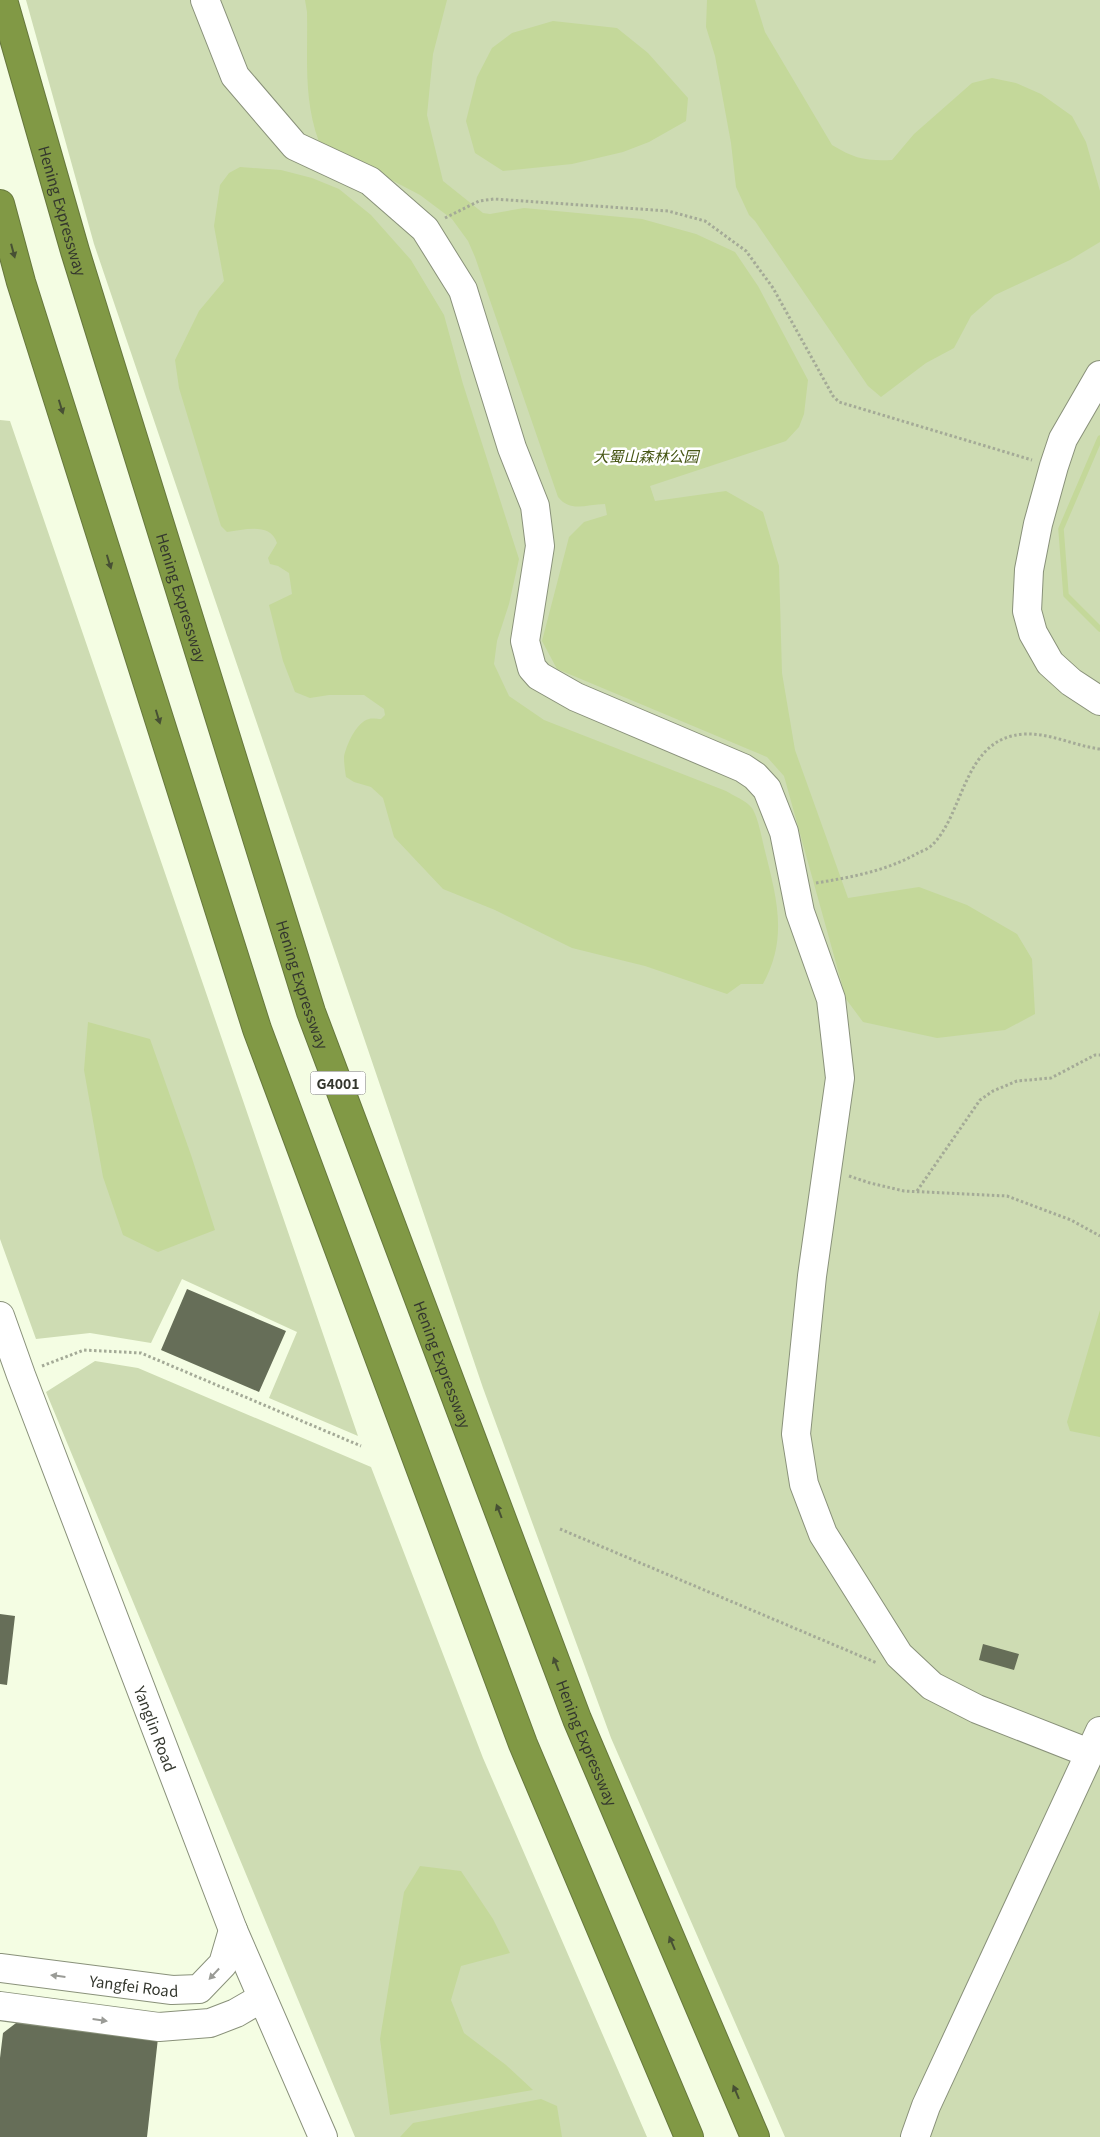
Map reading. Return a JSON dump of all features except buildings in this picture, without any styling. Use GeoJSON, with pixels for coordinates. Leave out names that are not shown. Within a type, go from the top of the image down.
{"type":"FeatureCollection","features":[{"type":"Feature","properties":{"kind":"highway","name":"Hening Expressway"},"geometry":{"type":"LineString","coordinates":[[2,0],[74,251],[311,1012],[577,1719],[755,2137]]}},
{"type":"Feature","properties":{"kind":"highway"},"geometry":{"type":"LineString","coordinates":[[0,204],[21,282],[257,1029],[523,1744],[689,2137]]}},
{"type":"Feature","properties":{"kind":"street"},"geometry":{"type":"LineString","coordinates":[[206,0],[235,76],[295,146],[370,181],[425,229],[463,290],[512,448],[535,506],[540,546],[525,641],[532,668],[539,676],[576,696],[743,768],[755,776],[770,796],[784,832],[800,912],[831,999],[840,1078],[812,1276],[796,1434],[804,1484],[823,1534],[899,1655],[932,1686],[977,1709],[1094,1742],[926,2106],[915,2137]]}},
{"type":"Feature","properties":{"kind":"street"},"geometry":{"type":"LineString","coordinates":[[1100,375],[1063,440],[1054,466],[1038,524],[1029,570],[1027,611],[1033,633],[1050,663],[1071,682],[1100,701]]}},
{"type":"Feature","properties":{"kind":"street","name":"Yanglin Road"},"geometry":{"type":"LineString","coordinates":[[0,1316],[20,1374],[234,1930],[323,2137]]}},
{"type":"Feature","properties":{"kind":"street","name":"Yangfei Road"},"geometry":{"type":"LineString","coordinates":[[0,1968],[172,1990],[200,1989],[223,1964],[234,1930]]}},
{"type":"Feature","properties":{"kind":"street"},"geometry":{"type":"LineString","coordinates":[[0,2006],[159,2028],[210,2023],[236,2013],[262,1998]]}},
{"type":"Feature","properties":{"kind":"path"},"geometry":{"type":"LineString","coordinates":[[425,229],[479,201],[494,199],[668,211],[705,221],[746,250],[774,288],[833,396],[839,402],[1054,466]]}},
{"type":"Feature","properties":{"kind":"path"},"geometry":{"type":"LineString","coordinates":[[832,880],[870,874],[905,860],[931,846],[946,824],[965,782],[983,755],[1002,740],[1024,734],[1060,738],[1100,749]]}},
{"type":"Feature","properties":{"kind":"path"},"geometry":{"type":"LineString","coordinates":[[917,1192],[980,1100],[993,1091],[1017,1081],[1051,1078],[1100,1055]]}},
{"type":"Feature","properties":{"kind":"path"},"geometry":{"type":"LineString","coordinates":[[827,1168],[870,1183],[904,1191],[1008,1196],[1071,1220],[1100,1236]]}},
{"type":"Feature","properties":{"kind":"path"},"geometry":{"type":"LineString","coordinates":[[20,1374],[84,1350],[141,1353],[361,1446]]}},
{"type":"Feature","properties":{"kind":"path"},"geometry":{"type":"LineString","coordinates":[[560,1529],[886,1666]]}},
{"type":"Feature","properties":{"kind":"green space","name":"大蜀山森林公园"},"geometry":{"type":"Polygon","coordinates":[[[26,0],[1100,0],[1100,2137],[785,2137],[611,1738],[483,1388],[94,244],[26,0]]]}},
{"type":"Feature","properties":{"kind":"green space"},"geometry":{"type":"Polygon","coordinates":[[[0,420],[10,421],[358,1436],[269,1398],[297,1332],[182,1279],[151,1343],[90,1333],[36,1339],[0,1239],[0,420]]]}},
{"type":"Feature","properties":{"kind":"green space"},"geometry":{"type":"Polygon","coordinates":[[[95,1361],[138,1368],[371,1467],[483,1758],[647,2137],[355,2137],[46,1392],[95,1361]]]}},
{"type":"Feature","properties":{"kind":"shaded area"},"geometry":{"type":"Polygon","coordinates":[[[305,0],[447,0],[433,54],[427,115],[443,181],[483,213],[490,214],[524,208],[642,219],[696,234],[735,252],[758,286],[808,380],[804,414],[799,427],[786,441],[650,486],[655,501],[726,491],[763,512],[779,566],[782,673],[795,750],[848,898],[919,887],[967,905],[1017,934],[1032,959],[1035,1014],[1005,1030],[937,1038],[863,1022],[846,999],[784,776],[767,757],[557,669],[542,641],[569,537],[584,522],[607,515],[605,504],[574,506],[568,505],[558,497],[475,257],[468,241],[452,219],[420,195],[319,142],[308,93],[307,12],[305,0]]]}},
{"type":"Feature","properties":{"kind":"shaded area"},"geometry":{"type":"Polygon","coordinates":[[[707,0],[755,0],[765,32],[832,145],[861,158],[892,160],[914,134],[972,83],[992,78],[1016,83],[1041,94],[1072,116],[1086,142],[1100,191],[1100,242],[1070,260],[995,295],[971,316],[954,348],[926,363],[881,397],[868,386],[749,215],[736,187],[731,143],[715,56],[706,27],[707,0]]]}},
{"type":"Feature","properties":{"kind":"shaded area"},"geometry":{"type":"Polygon","coordinates":[[[553,21],[617,28],[648,53],[688,98],[686,121],[649,142],[623,152],[572,164],[503,171],[475,153],[466,121],[477,77],[492,48],[512,33],[553,21]]]}},
{"type":"Feature","properties":{"kind":"shaded area"},"geometry":{"type":"Polygon","coordinates":[[[240,167],[281,170],[312,178],[339,189],[371,215],[411,260],[444,315],[463,384],[519,559],[509,604],[497,641],[494,664],[509,696],[544,720],[726,791],[743,800],[751,807],[761,832],[773,882],[778,916],[776,950],[763,984],[741,984],[727,994],[645,966],[572,948],[495,910],[443,889],[394,837],[383,798],[371,787],[354,782],[346,777],[344,757],[352,735],[364,721],[381,719],[385,715],[384,709],[364,695],[329,695],[310,698],[295,692],[283,661],[269,605],[292,594],[289,573],[278,566],[270,564],[268,558],[277,543],[274,536],[269,532],[249,529],[227,532],[221,526],[179,388],[175,360],[199,311],[224,281],[214,226],[220,185],[229,173],[240,167]]]}},
{"type":"Feature","properties":{"kind":"shaded area"},"geometry":{"type":"Polygon","coordinates":[[[88,1022],[150,1039],[215,1230],[158,1252],[123,1235],[103,1177],[84,1070],[88,1022]]]}},
{"type":"Feature","properties":{"kind":"shaded area"},"geometry":{"type":"Polygon","coordinates":[[[1100,1310],[1100,1437],[1070,1431],[1067,1422],[1100,1310]]]}},
{"type":"Feature","properties":{"kind":"shaded area"},"geometry":{"type":"Polygon","coordinates":[[[420,1866],[461,1871],[493,1919],[510,1953],[461,1966],[451,2000],[464,2033],[506,2065],[533,2090],[390,2115],[380,2039],[404,1892],[420,1866]]]}},
{"type":"Feature","properties":{"kind":"shaded area"},"geometry":{"type":"Polygon","coordinates":[[[541,2099],[557,2106],[562,2137],[400,2137],[413,2123],[541,2099]]]}},
{"type":"Feature","properties":{"kind":"waterway"},"geometry":{"type":"LineString","coordinates":[[1100,438],[1061,529],[1066,595],[1100,629]]}}]}
